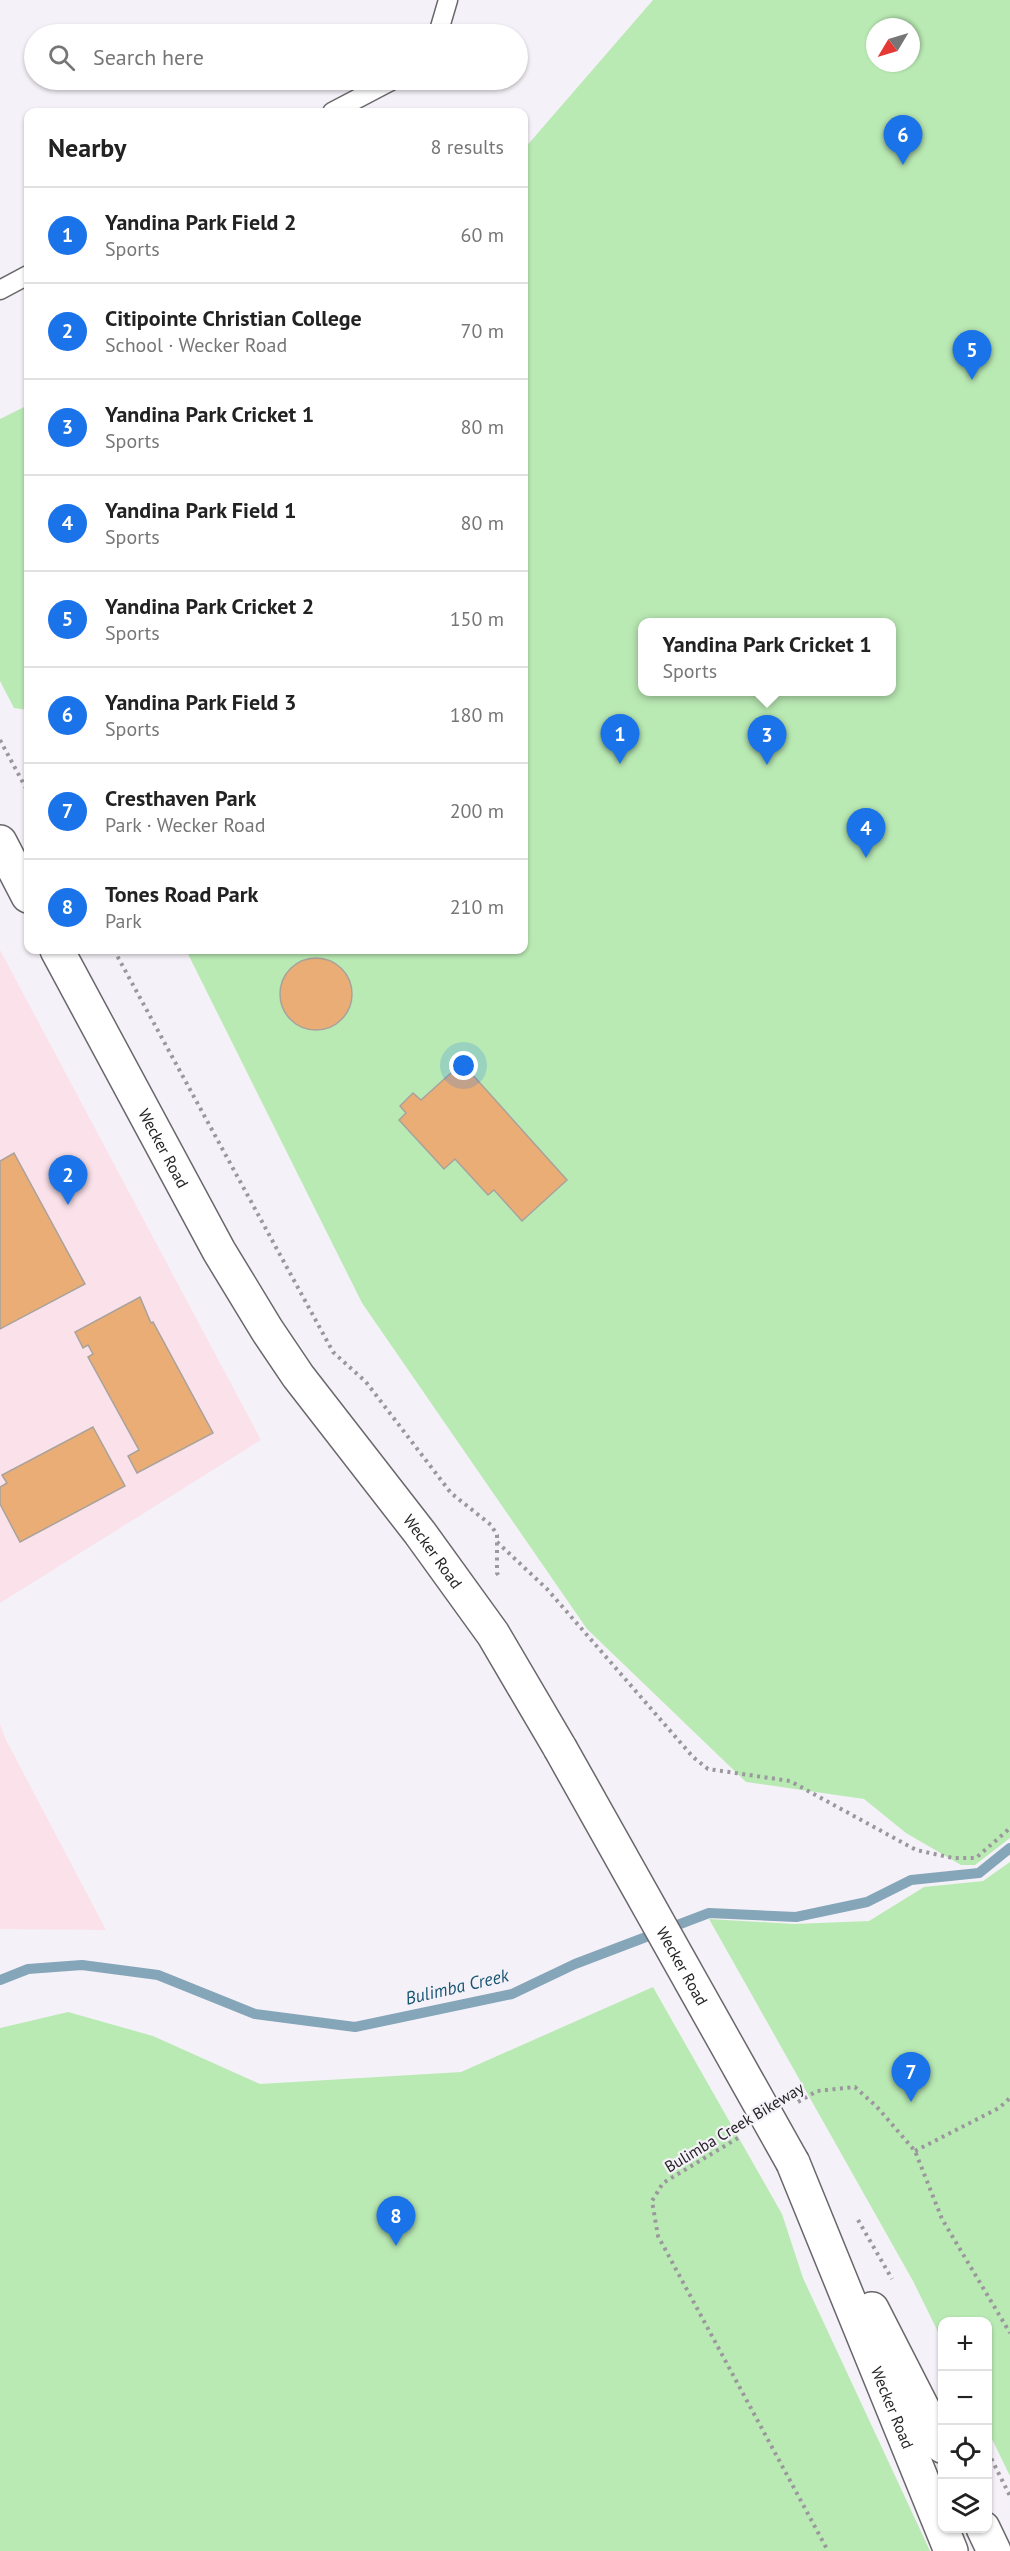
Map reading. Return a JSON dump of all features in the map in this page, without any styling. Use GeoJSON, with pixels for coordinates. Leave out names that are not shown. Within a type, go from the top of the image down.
{"type":"FeatureCollection","features":[{"type":"Feature","properties":{"kind":"street"},"geometry":{"type":"LineString","coordinates":[[0,842],[24,888]]}},
{"type":"Feature","properties":{"kind":"street","name":"Wecker Road"},"geometry":{"type":"LineString","coordinates":[[59,954],[219,1251],[267,1330],[298,1376],[420,1533],[494,1634],[793,2163],[912,2384],[938,2438]]}},
{"type":"Feature","properties":{"kind":"street","name":"Wecker Road"},"geometry":{"type":"LineString","coordinates":[[793,2163],[951,2551]]}},
{"type":"Feature","properties":{"kind":"street"},"geometry":{"type":"LineString","coordinates":[[985,2533],[994,2551]]}},
{"type":"Feature","properties":{"kind":"lane"},"geometry":{"type":"LineString","coordinates":[[441,24],[448,0]]}},
{"type":"Feature","properties":{"kind":"lane"},"geometry":{"type":"LineString","coordinates":[[340,108],[374,90]]}},
{"type":"Feature","properties":{"kind":"lane"},"geometry":{"type":"LineString","coordinates":[[0,290],[24,277]]}},
{"type":"Feature","properties":{"kind":"path"},"geometry":{"type":"LineString","coordinates":[[0,740],[24,785]]}},
{"type":"Feature","properties":{"kind":"path"},"geometry":{"type":"LineString","coordinates":[[116,954],[333,1352],[366,1382],[451,1493],[490,1525],[497,1535],[497,1573],[502,1583]]}},
{"type":"Feature","properties":{"kind":"path"},"geometry":{"type":"LineString","coordinates":[[497,1542],[547,1589],[693,1757],[708,1770],[790,1781],[916,1850],[953,1858],[976,1858],[1010,1828]]}},
{"type":"Feature","properties":{"kind":"path","name":"Bulimba Creek Bikeway"},"geometry":{"type":"LineString","coordinates":[[796,2103],[817,2091],[855,2087],[877,2107],[915,2151]]}},
{"type":"Feature","properties":{"kind":"path"},"geometry":{"type":"LineString","coordinates":[[1010,2098],[999,2108],[915,2151],[942,2219],[1010,2333]]}},
{"type":"Feature","properties":{"kind":"path","name":"Bulimba Creek Bikeway"},"geometry":{"type":"LineString","coordinates":[[745,2134],[663,2183],[652,2201],[658,2236],[828,2551]]}},
{"type":"Feature","properties":{"kind":"path"},"geometry":{"type":"LineString","coordinates":[[856,2217],[896,2286]]}},
{"type":"Feature","properties":{"kind":"path"},"geometry":{"type":"LineString","coordinates":[[992,2462],[1010,2496]]}},
{"type":"Feature","properties":{"kind":"shaded area"},"geometry":{"type":"Polygon","coordinates":[[[0,950],[261,1440],[0,1603],[0,950]]]}},
{"type":"Feature","properties":{"kind":"shaded area"},"geometry":{"type":"Polygon","coordinates":[[[0,1724],[6,1740],[106,1930],[0,1929],[0,1724]]]}},
{"type":"Feature","properties":{"kind":"green space"},"geometry":{"type":"Polygon","coordinates":[[[653,0],[1010,0],[1010,1838],[975,1865],[961,1865],[906,1833],[864,1799],[746,1782],[587,1629],[362,1303],[188,954],[528,954],[528,144],[653,0]]]}},
{"type":"Feature","properties":{"kind":"green space"},"geometry":{"type":"Polygon","coordinates":[[[24,407],[24,709],[14,708],[0,681],[0,419],[24,407]]]}},
{"type":"Feature","properties":{"kind":"green space"},"geometry":{"type":"Polygon","coordinates":[[[1010,1862],[1010,2476],[992,2439],[992,2317],[938,2317],[938,2332],[913,2281],[709,1919],[794,1924],[869,1921],[924,1887],[983,1881],[1010,1862]]]}},
{"type":"Feature","properties":{"kind":"green space"},"geometry":{"type":"Polygon","coordinates":[[[653,1987],[782,2214],[803,2278],[930,2551],[0,2551],[0,2028],[68,2012],[153,2036],[260,2084],[461,2072],[653,1987]]]}},
{"type":"Feature","properties":{"kind":"building"},"geometry":{"type":"Polygon","coordinates":[[[316,958],[336,964],[346,974],[352,994],[346,1014],[336,1024],[316,1030],[296,1024],[286,1014],[280,994],[286,974],[296,964],[316,958]]]}},
{"type":"Feature","properties":{"kind":"building"},"geometry":{"type":"Polygon","coordinates":[[[462,1063],[567,1180],[522,1221],[494,1190],[488,1195],[455,1159],[444,1169],[399,1120],[406,1113],[400,1106],[413,1093],[421,1100],[462,1063]]]}},
{"type":"Feature","properties":{"kind":"building"},"geometry":{"type":"Polygon","coordinates":[[[14,1153],[85,1284],[0,1329],[0,1161],[14,1153]]]}},
{"type":"Feature","properties":{"kind":"building"},"geometry":{"type":"Polygon","coordinates":[[[140,1297],[151,1323],[153,1322],[213,1433],[137,1473],[128,1456],[139,1450],[88,1357],[93,1354],[88,1345],[83,1348],[75,1332],[140,1297]]]}},
{"type":"Feature","properties":{"kind":"building"},"geometry":{"type":"Polygon","coordinates":[[[93,1427],[125,1486],[20,1542],[0,1504],[0,1487],[7,1483],[2,1475],[93,1427]]]}},
{"type":"Feature","properties":{"kind":"waterway","name":"Bulimba Creek"},"geometry":{"type":"LineString","coordinates":[[0,1980],[28,1969],[82,1965],[158,1975],[255,2014],[355,2027],[512,1994],[575,1964],[709,1913],[796,1917],[867,1902],[911,1880],[979,1873],[1010,1848]]}},
{"type":"Feature","properties":{"kind":"place","name":"Yandina Park Field 3"},"geometry":{"type":"Point","coordinates":[903,165]}},
{"type":"Feature","properties":{"kind":"place","name":"Yandina Park Cricket 2"},"geometry":{"type":"Point","coordinates":[972,380]}},
{"type":"Feature","properties":{"kind":"place","name":"Yandina Park Field 2"},"geometry":{"type":"Point","coordinates":[620,764]}},
{"type":"Feature","properties":{"kind":"place","name":"Yandina Park Cricket 1"},"geometry":{"type":"Point","coordinates":[767,765]}},
{"type":"Feature","properties":{"kind":"place","name":"Yandina Park Field 1"},"geometry":{"type":"Point","coordinates":[866,858]}},
{"type":"Feature","properties":{"kind":"place","name":"Citipointe Christian College"},"geometry":{"type":"Point","coordinates":[68,1205]}},
{"type":"Feature","properties":{"kind":"place","name":"Cresthaven Park"},"geometry":{"type":"Point","coordinates":[911,2102]}},
{"type":"Feature","properties":{"kind":"place","name":"Tones Road Park"},"geometry":{"type":"Point","coordinates":[396,2246]}}]}
